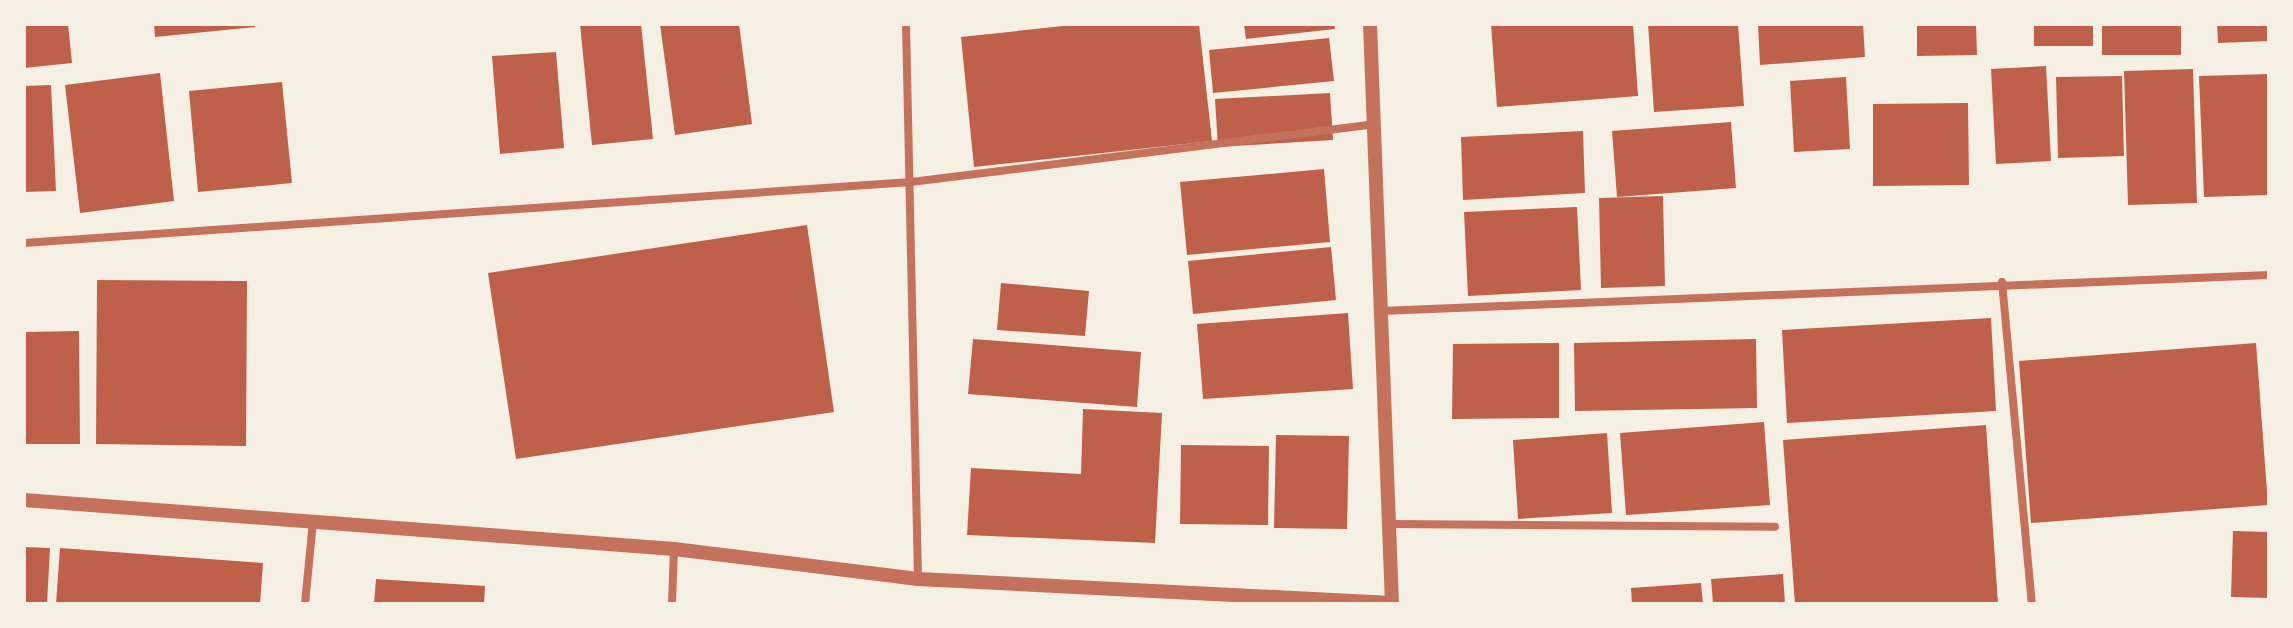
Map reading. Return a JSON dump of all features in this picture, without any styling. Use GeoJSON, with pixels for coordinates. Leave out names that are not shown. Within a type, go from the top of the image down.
{"type":"FeatureCollection","features":[{"type":"Feature","properties":{"kind":"street"},"geometry":{"type":"LineString","coordinates":[[906,24],[918,579]]}},
{"type":"Feature","properties":{"kind":"street"},"geometry":{"type":"LineString","coordinates":[[24,500],[674,549],[918,579],[1392,603],[1370,24]]}},
{"type":"Feature","properties":{"kind":"street"},"geometry":{"type":"LineString","coordinates":[[24,243],[911,182],[1374,124]]}},
{"type":"Feature","properties":{"kind":"street"},"geometry":{"type":"LineString","coordinates":[[1381,311],[2002,282],[2269,275]]}},
{"type":"Feature","properties":{"kind":"street"},"geometry":{"type":"LineString","coordinates":[[2002,282],[2032,604]]}},
{"type":"Feature","properties":{"kind":"street"},"geometry":{"type":"LineString","coordinates":[[305,604],[313,520]]}},
{"type":"Feature","properties":{"kind":"street"},"geometry":{"type":"LineString","coordinates":[[1389,524],[1775,527]]}},
{"type":"Feature","properties":{"kind":"street"},"geometry":{"type":"LineString","coordinates":[[672,604],[674,549]]}},
{"type":"Feature","properties":{"kind":"building"},"geometry":{"type":"Polygon","coordinates":[[[24,24],[68,24],[72,63],[24,68],[24,24]]]}},
{"type":"Feature","properties":{"kind":"building"},"geometry":{"type":"Polygon","coordinates":[[[154,24],[255,24],[255,27],[155,37],[154,24]]]}},
{"type":"Feature","properties":{"kind":"building"},"geometry":{"type":"Polygon","coordinates":[[[580,24],[641,24],[653,139],[592,145],[580,24]]]}},
{"type":"Feature","properties":{"kind":"building"},"geometry":{"type":"Polygon","coordinates":[[[660,24],[739,24],[752,124],[675,135],[660,24]]]}},
{"type":"Feature","properties":{"kind":"building"},"geometry":{"type":"Polygon","coordinates":[[[1082,24],[1199,24],[1212,141],[974,167],[961,37],[1082,24]]]}},
{"type":"Feature","properties":{"kind":"building"},"geometry":{"type":"Polygon","coordinates":[[[1244,24],[1334,24],[1335,29],[1246,39],[1244,24]]]}},
{"type":"Feature","properties":{"kind":"building"},"geometry":{"type":"Polygon","coordinates":[[[1491,24],[1633,24],[1638,96],[1497,107],[1491,24]]]}},
{"type":"Feature","properties":{"kind":"building"},"geometry":{"type":"Polygon","coordinates":[[[1648,24],[1738,24],[1744,106],[1654,112],[1648,24]]]}},
{"type":"Feature","properties":{"kind":"building"},"geometry":{"type":"Polygon","coordinates":[[[1758,24],[1863,24],[1865,57],[1760,65],[1758,24]]]}},
{"type":"Feature","properties":{"kind":"building"},"geometry":{"type":"Polygon","coordinates":[[[1917,24],[1976,24],[1977,55],[1917,56],[1917,24]]]}},
{"type":"Feature","properties":{"kind":"building"},"geometry":{"type":"Polygon","coordinates":[[[2034,24],[2093,24],[2093,46],[2034,46],[2034,24]]]}},
{"type":"Feature","properties":{"kind":"building"},"geometry":{"type":"Polygon","coordinates":[[[2102,24],[2181,24],[2181,55],[2102,55],[2102,24]]]}},
{"type":"Feature","properties":{"kind":"building"},"geometry":{"type":"Polygon","coordinates":[[[2217,24],[2269,24],[2269,41],[2218,43],[2217,24]]]}},
{"type":"Feature","properties":{"kind":"building"},"geometry":{"type":"Polygon","coordinates":[[[1329,38],[1334,81],[1213,93],[1209,50],[1329,38]]]}},
{"type":"Feature","properties":{"kind":"building"},"geometry":{"type":"Polygon","coordinates":[[[556,52],[564,148],[500,154],[492,56],[556,52]]]}},
{"type":"Feature","properties":{"kind":"building"},"geometry":{"type":"Polygon","coordinates":[[[2046,66],[2051,161],[1996,164],[1991,69],[2046,66]]]}},
{"type":"Feature","properties":{"kind":"building"},"geometry":{"type":"Polygon","coordinates":[[[2193,69],[2197,203],[2128,205],[2124,71],[2193,69]]]}},
{"type":"Feature","properties":{"kind":"building"},"geometry":{"type":"Polygon","coordinates":[[[160,73],[174,201],[80,213],[65,85],[160,73]]]}},
{"type":"Feature","properties":{"kind":"building"},"geometry":{"type":"Polygon","coordinates":[[[2269,74],[2269,195],[2204,197],[2199,76],[2269,74]]]}},
{"type":"Feature","properties":{"kind":"building"},"geometry":{"type":"Polygon","coordinates":[[[2122,76],[2124,156],[2058,158],[2056,77],[2122,76]]]}},
{"type":"Feature","properties":{"kind":"building"},"geometry":{"type":"Polygon","coordinates":[[[1846,77],[1850,149],[1794,152],[1790,81],[1846,77]]]}},
{"type":"Feature","properties":{"kind":"building"},"geometry":{"type":"Polygon","coordinates":[[[282,82],[292,183],[198,192],[189,91],[282,82]]]}},
{"type":"Feature","properties":{"kind":"building"},"geometry":{"type":"Polygon","coordinates":[[[51,85],[56,191],[24,192],[24,86],[51,85]]]}},
{"type":"Feature","properties":{"kind":"building"},"geometry":{"type":"Polygon","coordinates":[[[1330,93],[1333,140],[1218,147],[1215,99],[1330,93]]]}},
{"type":"Feature","properties":{"kind":"building"},"geometry":{"type":"Polygon","coordinates":[[[1968,103],[1969,185],[1873,186],[1873,104],[1968,103]]]}},
{"type":"Feature","properties":{"kind":"building"},"geometry":{"type":"Polygon","coordinates":[[[1731,122],[1736,188],[1617,197],[1612,131],[1731,122]]]}},
{"type":"Feature","properties":{"kind":"building"},"geometry":{"type":"Polygon","coordinates":[[[1583,131],[1585,193],[1463,200],[1461,137],[1583,131]]]}},
{"type":"Feature","properties":{"kind":"building"},"geometry":{"type":"Polygon","coordinates":[[[1324,169],[1330,242],[1187,255],[1180,182],[1324,169]]]}},
{"type":"Feature","properties":{"kind":"building"},"geometry":{"type":"Polygon","coordinates":[[[1663,196],[1665,286],[1601,288],[1599,198],[1663,196]]]}},
{"type":"Feature","properties":{"kind":"building"},"geometry":{"type":"Polygon","coordinates":[[[1577,207],[1581,290],[1468,296],[1464,212],[1577,207]]]}},
{"type":"Feature","properties":{"kind":"building"},"geometry":{"type":"Polygon","coordinates":[[[807,225],[834,412],[516,459],[488,273],[807,225]]]}},
{"type":"Feature","properties":{"kind":"building"},"geometry":{"type":"Polygon","coordinates":[[[1331,247],[1336,300],[1193,314],[1188,261],[1331,247]]]}},
{"type":"Feature","properties":{"kind":"building"},"geometry":{"type":"Polygon","coordinates":[[[97,280],[247,281],[246,446],[96,444],[97,280]]]}},
{"type":"Feature","properties":{"kind":"building"},"geometry":{"type":"Polygon","coordinates":[[[1001,283],[1089,291],[1085,336],[997,330],[1001,283]]]}},
{"type":"Feature","properties":{"kind":"building"},"geometry":{"type":"Polygon","coordinates":[[[1348,313],[1353,389],[1203,399],[1197,324],[1348,313]]]}},
{"type":"Feature","properties":{"kind":"building"},"geometry":{"type":"Polygon","coordinates":[[[1991,318],[1996,411],[1787,423],[1782,330],[1991,318]]]}},
{"type":"Feature","properties":{"kind":"building"},"geometry":{"type":"Polygon","coordinates":[[[79,331],[80,444],[24,444],[24,332],[79,331]]]}},
{"type":"Feature","properties":{"kind":"building"},"geometry":{"type":"Polygon","coordinates":[[[973,339],[1141,352],[1137,407],[968,394],[973,339]]]}},
{"type":"Feature","properties":{"kind":"building"},"geometry":{"type":"Polygon","coordinates":[[[1756,339],[1757,408],[1575,411],[1574,343],[1756,339]]]}},
{"type":"Feature","properties":{"kind":"building"},"geometry":{"type":"Polygon","coordinates":[[[1559,343],[1559,418],[1452,419],[1453,344],[1559,343]]]}},
{"type":"Feature","properties":{"kind":"building"},"geometry":{"type":"Polygon","coordinates":[[[2256,343],[2268,505],[2031,523],[2019,361],[2256,343]]]}},
{"type":"Feature","properties":{"kind":"building"},"geometry":{"type":"Polygon","coordinates":[[[1083,409],[1162,413],[1155,543],[967,535],[971,468],[1081,474],[1083,409]]]}},
{"type":"Feature","properties":{"kind":"building"},"geometry":{"type":"Polygon","coordinates":[[[1764,422],[1770,505],[1626,515],[1620,433],[1764,422]]]}},
{"type":"Feature","properties":{"kind":"building"},"geometry":{"type":"Polygon","coordinates":[[[1986,425],[1998,604],[1795,604],[1783,440],[1986,425]]]}},
{"type":"Feature","properties":{"kind":"building"},"geometry":{"type":"Polygon","coordinates":[[[1607,433],[1612,513],[1518,519],[1513,440],[1607,433]]]}},
{"type":"Feature","properties":{"kind":"building"},"geometry":{"type":"Polygon","coordinates":[[[1276,435],[1349,436],[1347,529],[1274,528],[1276,435]]]}},
{"type":"Feature","properties":{"kind":"building"},"geometry":{"type":"Polygon","coordinates":[[[1181,445],[1269,446],[1268,525],[1180,524],[1181,445]]]}},
{"type":"Feature","properties":{"kind":"building"},"geometry":{"type":"Polygon","coordinates":[[[2233,531],[2269,532],[2269,598],[2231,597],[2233,531]]]}},
{"type":"Feature","properties":{"kind":"building"},"geometry":{"type":"Polygon","coordinates":[[[24,547],[50,548],[47,604],[24,604],[24,547]]]}},
{"type":"Feature","properties":{"kind":"building"},"geometry":{"type":"Polygon","coordinates":[[[60,548],[263,563],[260,604],[56,604],[60,548]]]}},
{"type":"Feature","properties":{"kind":"building"},"geometry":{"type":"Polygon","coordinates":[[[1783,574],[1785,604],[1713,604],[1711,579],[1783,574]]]}},
{"type":"Feature","properties":{"kind":"building"},"geometry":{"type":"Polygon","coordinates":[[[376,579],[485,586],[484,604],[374,604],[376,579]]]}},
{"type":"Feature","properties":{"kind":"building"},"geometry":{"type":"Polygon","coordinates":[[[1701,583],[1703,604],[1632,604],[1631,588],[1701,583]]]}}]}
